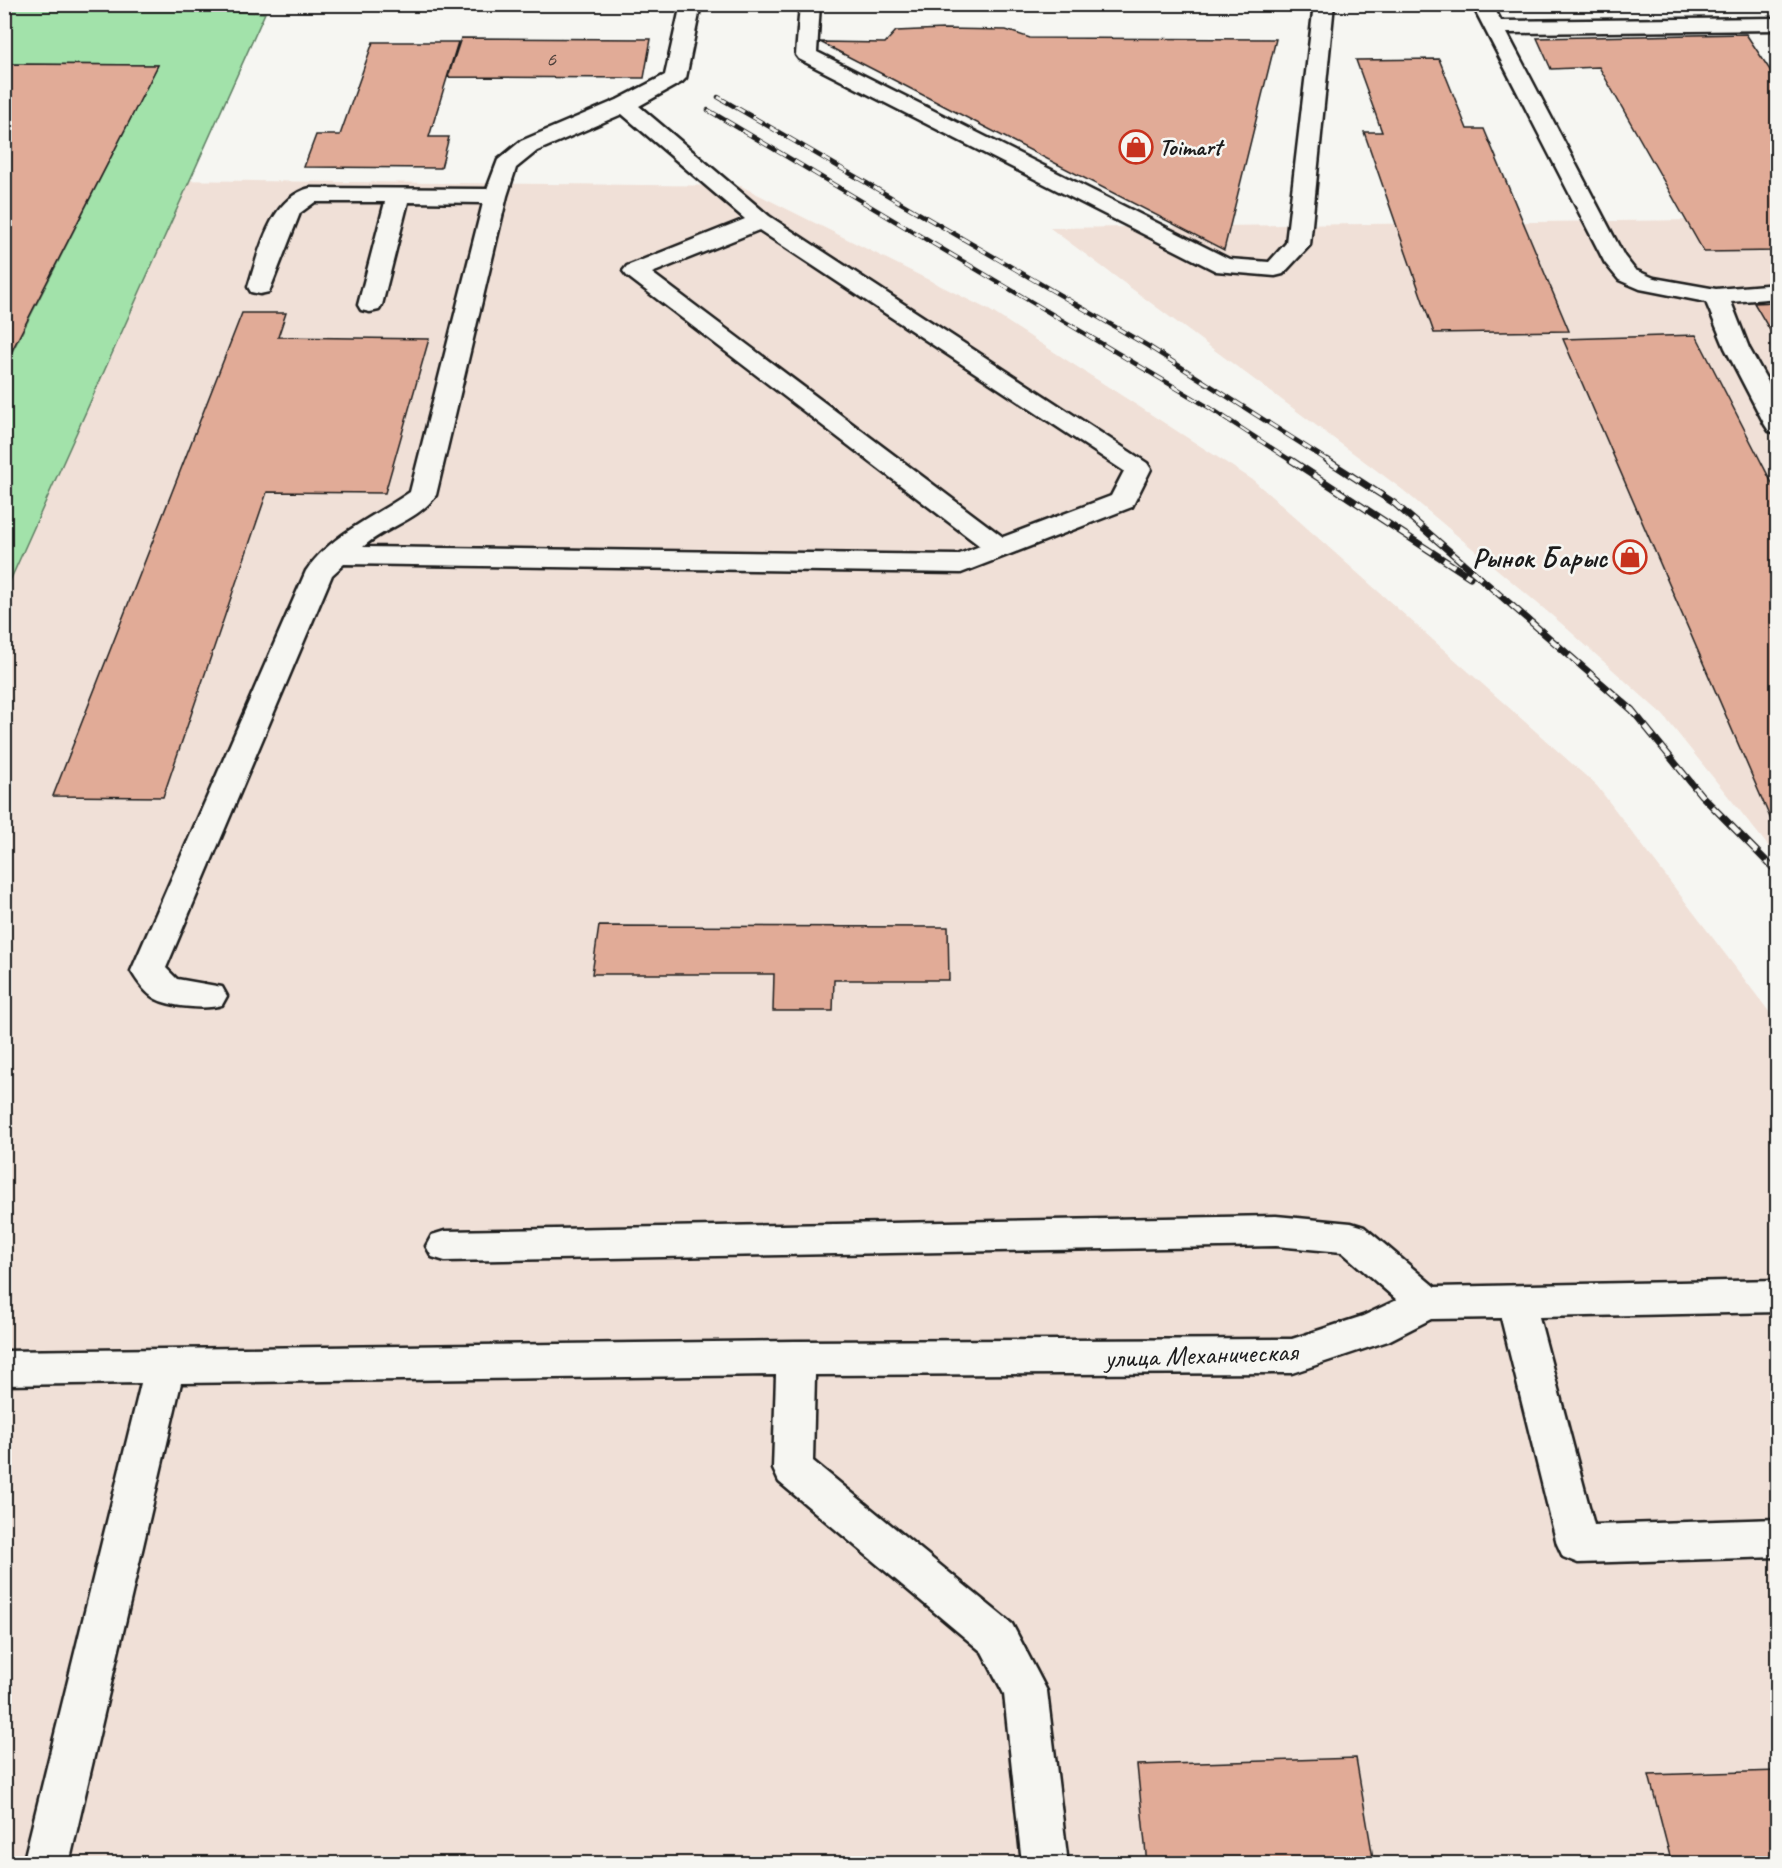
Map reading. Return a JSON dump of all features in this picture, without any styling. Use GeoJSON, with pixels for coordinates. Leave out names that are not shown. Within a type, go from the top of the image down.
{"type":"FeatureCollection","features":[{"type":"Feature","properties":{"kind":"street"},"geometry":{"type":"LineString","coordinates":[[210,996],[167,990],[148,971],[320,571],[356,538],[397,514],[423,495],[495,196],[506,165],[529,146],[625,105],[675,78],[691,4]]}},
{"type":"Feature","properties":{"kind":"street"},"geometry":{"type":"LineString","coordinates":[[810,4],[806,55],[1224,266],[1275,268],[1298,245],[1324,4]]}},
{"type":"Feature","properties":{"kind":"street"},"geometry":{"type":"LineString","coordinates":[[1482,4],[1613,258],[1627,275],[1648,284],[1716,296],[1778,291]]}},
{"type":"Feature","properties":{"kind":"street"},"geometry":{"type":"LineString","coordinates":[[1754,4],[1774,29]]}},
{"type":"Feature","properties":{"kind":"street"},"geometry":{"type":"LineString","coordinates":[[1493,27],[1774,29]]}},
{"type":"Feature","properties":{"kind":"street"},"geometry":{"type":"LineString","coordinates":[[337,555],[961,564],[1122,501],[1138,469],[761,221],[625,105]]}},
{"type":"Feature","properties":{"kind":"street"},"geometry":{"type":"LineString","coordinates":[[260,286],[270,254],[290,209],[310,195],[495,196]]}},
{"type":"Feature","properties":{"kind":"street"},"geometry":{"type":"LineString","coordinates":[[370,305],[398,195]]}},
{"type":"Feature","properties":{"kind":"street"},"geometry":{"type":"LineString","coordinates":[[761,221],[635,271],[1000,548]]}},
{"type":"Feature","properties":{"kind":"street"},"geometry":{"type":"LineString","coordinates":[[1716,296],[1737,348],[1778,425]]}},
{"type":"Feature","properties":{"kind":"street"},"geometry":{"type":"LineString","coordinates":[[445,1246],[1276,1231],[1351,1238],[1427,1303]]}},
{"type":"Feature","properties":{"kind":"street","name":"улица Механическая"},"geometry":{"type":"LineString","coordinates":[[4,1368],[795,1358],[1292,1356],[1374,1329],[1427,1303],[1778,1296]]}},
{"type":"Feature","properties":{"kind":"street"},"geometry":{"type":"LineString","coordinates":[[1516,1301],[1578,1544],[1778,1538]]}},
{"type":"Feature","properties":{"kind":"street"},"geometry":{"type":"LineString","coordinates":[[795,1358],[794,1469],[997,1638],[1024,1690],[1045,1863]]}},
{"type":"Feature","properties":{"kind":"street"},"geometry":{"type":"LineString","coordinates":[[46,1863],[165,1366]]}},
{"type":"Feature","properties":{"kind":"path"},"geometry":{"type":"LineString","coordinates":[[850,4],[1253,5]]}},
{"type":"Feature","properties":{"kind":"shaded area"},"geometry":{"type":"Polygon","coordinates":[[[226,31],[154,180],[741,186],[989,310],[1253,480],[1597,786],[1777,1022],[1777,1863],[5,1863],[4,32],[226,31]]]}},
{"type":"Feature","properties":{"kind":"shaded area","name":"Рынок Барыс"},"geometry":{"type":"Polygon","coordinates":[[[1777,219],[1777,857],[1663,715],[1562,624],[1403,490],[1050,228],[1777,219]]]}},
{"type":"Feature","properties":{"kind":"green space"},"geometry":{"type":"Polygon","coordinates":[[[5,5],[127,6],[265,13],[5,592],[5,366],[158,65],[5,64],[5,5]]]}},
{"type":"Feature","properties":{"kind":"building","name":"Toimart"},"geometry":{"type":"Polygon","coordinates":[[[1006,30],[1030,38],[1276,39],[1224,250],[820,42],[885,43],[896,31],[1006,30]]]}},
{"type":"Feature","properties":{"kind":"building"},"geometry":{"type":"Polygon","coordinates":[[[1746,34],[1778,82],[1778,251],[1704,252],[1599,67],[1551,69],[1537,38],[1746,34]]]}},
{"type":"Feature","properties":{"kind":"building"},"geometry":{"type":"Polygon","coordinates":[[[461,38],[651,39],[644,78],[448,77],[461,38]]]}},
{"type":"Feature","properties":{"kind":"building"},"geometry":{"type":"Polygon","coordinates":[[[373,42],[458,42],[429,137],[449,137],[441,168],[304,167],[316,135],[340,135],[373,42]]]}},
{"type":"Feature","properties":{"kind":"building"},"geometry":{"type":"Polygon","coordinates":[[[1439,59],[1467,129],[1484,129],[1569,331],[1434,333],[1364,132],[1382,132],[1356,60],[1439,59]]]}},
{"type":"Feature","properties":{"kind":"building"},"geometry":{"type":"Polygon","coordinates":[[[4,64],[158,65],[4,366],[4,64]]]}},
{"type":"Feature","properties":{"kind":"building"},"geometry":{"type":"Polygon","coordinates":[[[1778,302],[1778,344],[1754,303],[1778,302]]]}},
{"type":"Feature","properties":{"kind":"building"},"geometry":{"type":"Polygon","coordinates":[[[242,313],[286,313],[278,337],[429,339],[385,493],[267,492],[163,797],[53,796],[242,313]]]}},
{"type":"Feature","properties":{"kind":"building"},"geometry":{"type":"Polygon","coordinates":[[[1696,335],[1778,495],[1778,836],[1563,339],[1696,335]]]}},
{"type":"Feature","properties":{"kind":"building"},"geometry":{"type":"Polygon","coordinates":[[[599,926],[948,927],[949,980],[834,980],[833,1011],[773,1011],[774,974],[592,974],[599,926]]]}},
{"type":"Feature","properties":{"kind":"building"},"geometry":{"type":"Polygon","coordinates":[[[1356,1758],[1374,1864],[1147,1864],[1137,1765],[1356,1758]]]}},
{"type":"Feature","properties":{"kind":"building"},"geometry":{"type":"Polygon","coordinates":[[[1778,1771],[1778,1864],[1672,1864],[1649,1775],[1778,1771]]]}},
{"type":"Feature","properties":{"kind":"railway"},"geometry":{"type":"LineString","coordinates":[[718,97],[1148,346],[1330,462]]}},
{"type":"Feature","properties":{"kind":"railway"},"geometry":{"type":"LineString","coordinates":[[708,110],[1210,408],[1293,462]]}},
{"type":"Feature","properties":{"kind":"railway"},"geometry":{"type":"LineString","coordinates":[[1291,460],[1470,577]]}},
{"type":"Feature","properties":{"kind":"railway"},"geometry":{"type":"LineString","coordinates":[[1327,460],[1394,503],[1632,710],[1701,795],[1778,873]]}},
{"type":"Feature","properties":{"kind":"place","name":"Toimart"},"geometry":{"type":"Point","coordinates":[1136,147]}},
{"type":"Feature","properties":{"kind":"place","name":"Рынок Барыс"},"geometry":{"type":"Point","coordinates":[1630,557]}}]}
